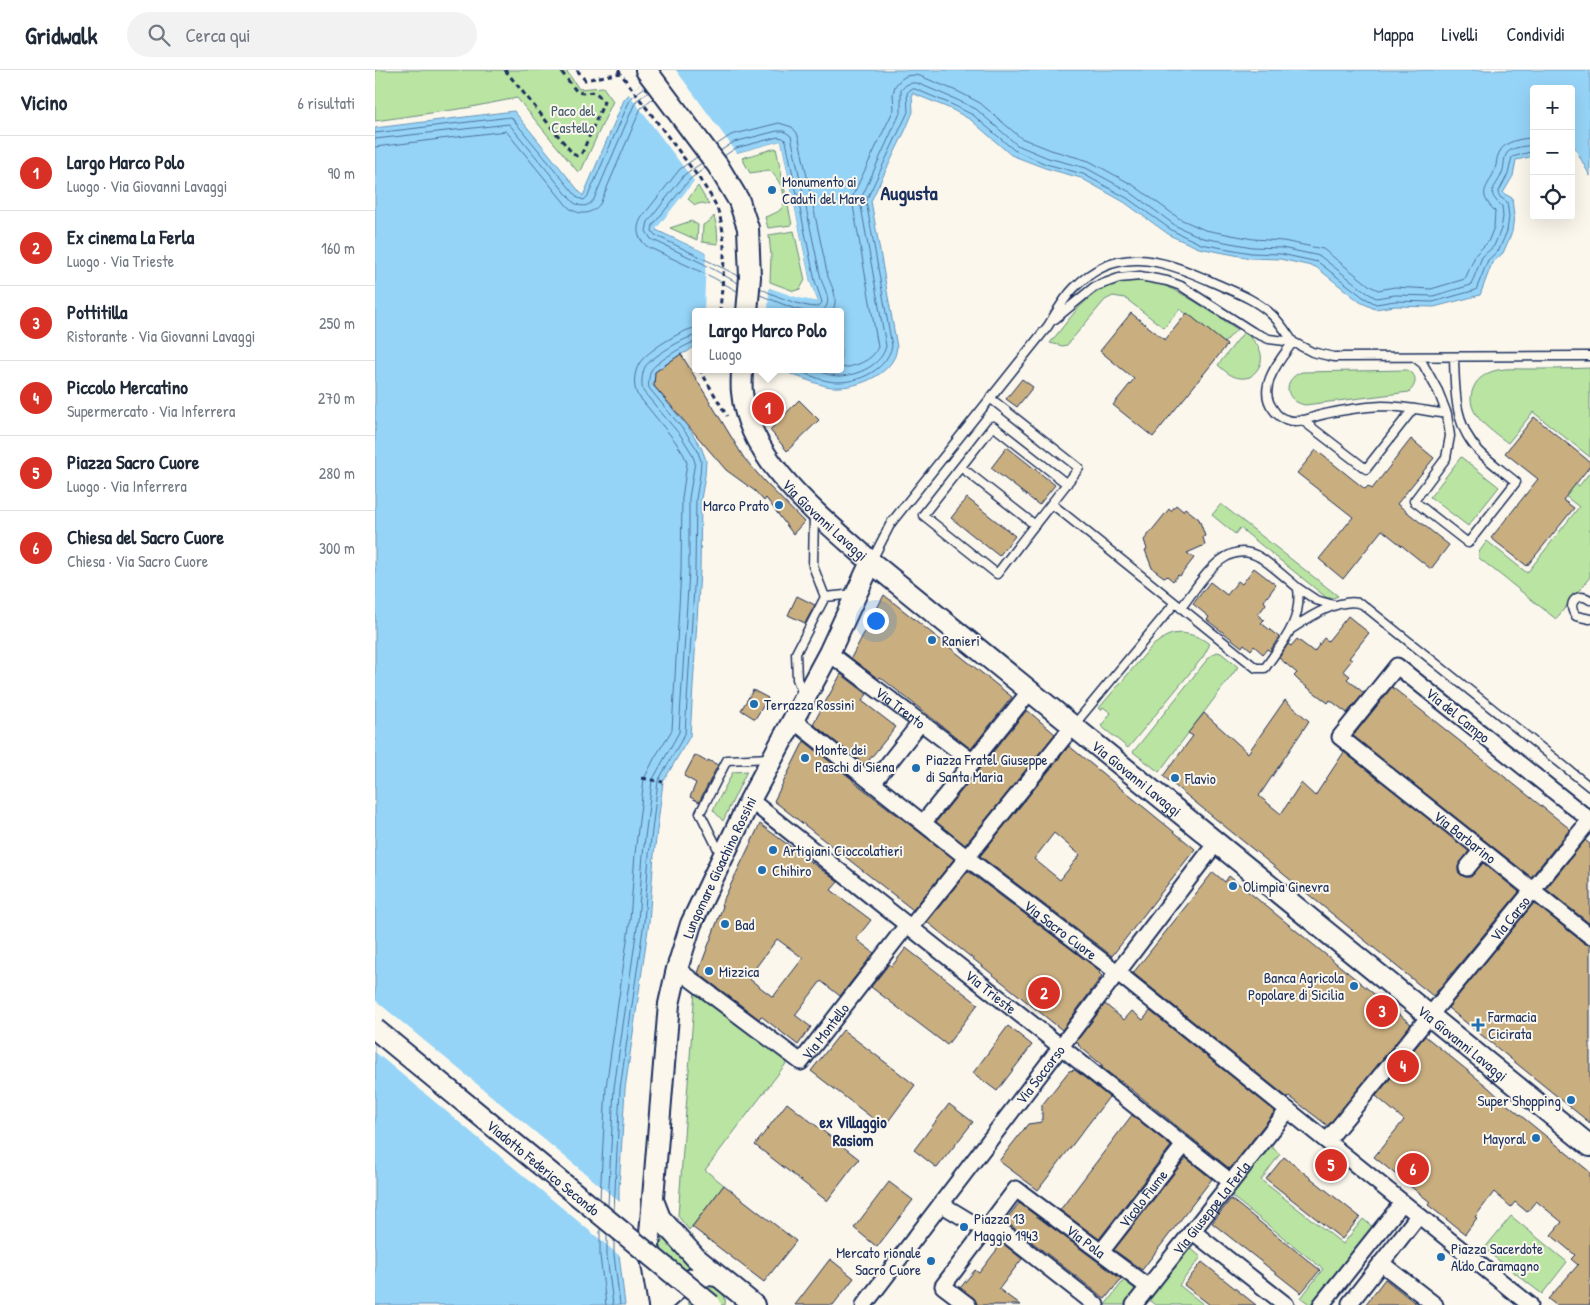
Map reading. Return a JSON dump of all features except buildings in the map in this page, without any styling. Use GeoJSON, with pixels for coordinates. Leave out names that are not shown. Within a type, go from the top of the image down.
{"type":"FeatureCollection","features":[{"type":"Feature","properties":{"kind":"main road"},"geometry":{"type":"LineString","coordinates":[[649,72],[718,166],[745,214],[748,228],[750,277],[747,308]]}},
{"type":"Feature","properties":{"kind":"main road","name":"Via Giovanni Lavaggi"},"geometry":{"type":"LineString","coordinates":[[742,373],[742,392],[747,415],[757,441],[779,472],[813,510],[871,562],[1590,1146]]}},
{"type":"Feature","properties":{"kind":"main road","name":"Lungomare Gioachino Rossini"},"geometry":{"type":"LineString","coordinates":[[668,1302],[649,1246],[669,1004],[677,969],[691,924],[722,857],[750,800],[829,653],[871,562]]}},
{"type":"Feature","properties":{"kind":"main road","name":"Viadotto Federico Secondo"},"geometry":{"type":"LineString","coordinates":[[375,1029],[711,1305]]}},
{"type":"Feature","properties":{"kind":"main road"},"geometry":{"type":"LineString","coordinates":[[652,1200],[660,1218],[669,1230],[727,1289]]}},
{"type":"Feature","properties":{"kind":"main road"},"geometry":{"type":"LineString","coordinates":[[668,1302],[691,1279],[699,1275],[709,1274],[727,1289],[755,1305]]}},
{"type":"Feature","properties":{"kind":"street","name":"Via Trento"},"geometry":{"type":"LineString","coordinates":[[829,653],[973,762]]}},
{"type":"Feature","properties":{"kind":"street","name":"Via del Campo"},"geometry":{"type":"LineString","coordinates":[[1340,737],[1397,666],[1590,820]]}},
{"type":"Feature","properties":{"kind":"street"},"geometry":{"type":"LineString","coordinates":[[923,823],[1030,691]]}},
{"type":"Feature","properties":{"kind":"street","name":"Via Sacro Cuore"},"geometry":{"type":"LineString","coordinates":[[793,720],[967,858],[1118,973],[1402,1203]]}},
{"type":"Feature","properties":{"kind":"street"},"geometry":{"type":"LineString","coordinates":[[873,783],[921,722]]}},
{"type":"Feature","properties":{"kind":"street","name":"Via Montello"},"geometry":{"type":"LineString","coordinates":[[677,969],[801,1062],[909,926],[967,858],[1073,726]]}},
{"type":"Feature","properties":{"kind":"street","name":"Via Barbarino"},"geometry":{"type":"LineString","coordinates":[[1340,737],[1590,936]]}},
{"type":"Feature","properties":{"kind":"street","name":"Via Trieste"},"geometry":{"type":"LineString","coordinates":[[750,800],[1231,1182]]}},
{"type":"Feature","properties":{"kind":"street","name":"Via Carso"},"geometry":{"type":"LineString","coordinates":[[1327,1141],[1590,820]]}},
{"type":"Feature","properties":{"kind":"street","name":"Via Soccorso"},"geometry":{"type":"LineString","coordinates":[[864,1305],[1216,843]]}},
{"type":"Feature","properties":{"kind":"street"},"geometry":{"type":"LineString","coordinates":[[1467,868],[1482,850]]}},
{"type":"Feature","properties":{"kind":"street","name":"Via Giuseppe La Ferla"},"geometry":{"type":"LineString","coordinates":[[1134,1305],[1288,1110]]}},
{"type":"Feature","properties":{"kind":"street","name":"Vicolo Fiume"},"geometry":{"type":"LineString","coordinates":[[1101,1252],[1184,1145]]}},
{"type":"Feature","properties":{"kind":"street","name":"Via Pola"},"geometry":{"type":"LineString","coordinates":[[987,1228],[1016,1189],[1148,1287]]}},
{"type":"Feature","properties":{"kind":"street"},"geometry":{"type":"LineString","coordinates":[[1321,1305],[1402,1203],[1530,1305]]}},
{"type":"Feature","properties":{"kind":"street"},"geometry":{"type":"LineString","coordinates":[[941,1204],[974,1224],[1003,1232],[1090,1303]]}},
{"type":"Feature","properties":{"kind":"street"},"geometry":{"type":"LineString","coordinates":[[1333,1290],[1351,1304],[1418,1216]]}},
{"type":"Feature","properties":{"kind":"street"},"geometry":{"type":"LineString","coordinates":[[968,1305],[943,1286],[987,1228]]}},
{"type":"Feature","properties":{"kind":"street"},"geometry":{"type":"LineString","coordinates":[[1192,1231],[1286,1305]]}},
{"type":"Feature","properties":{"kind":"street"},"geometry":{"type":"LineString","coordinates":[[1381,1263],[1435,1305]]}},
{"type":"Feature","properties":{"kind":"lane"},"geometry":{"type":"LineString","coordinates":[[871,562],[891,523],[1048,326],[1074,288],[1091,274],[1123,261],[1156,261],[1173,266],[1256,303],[1272,315],[1293,342]]}},
{"type":"Feature","properties":{"kind":"lane"},"geometry":{"type":"LineString","coordinates":[[1048,326],[1085,292],[1094,287],[1119,278],[1140,276],[1167,281],[1181,286],[1253,332],[1269,339],[1293,342],[1312,352],[1334,357],[1590,356]]}},
{"type":"Feature","properties":{"kind":"lane"},"geometry":{"type":"LineString","coordinates":[[1293,342],[1276,365],[1268,384],[1268,403],[1276,414],[1289,421],[1381,406],[1447,414]]}},
{"type":"Feature","properties":{"kind":"lane"},"geometry":{"type":"LineString","coordinates":[[1413,357],[1423,364],[1430,375],[1447,414],[1450,436],[1447,458],[1414,501],[1467,543],[1516,482],[1479,451],[1466,434],[1457,411],[1454,357]]}},
{"type":"Feature","properties":{"kind":"lane"},"geometry":{"type":"LineString","coordinates":[[990,398],[1079,468],[1067,484],[1052,504],[997,574],[923,515],[993,426],[1067,484]]}},
{"type":"Feature","properties":{"kind":"lane"},"geometry":{"type":"LineString","coordinates":[[1302,420],[1365,469],[1413,409]]}},
{"type":"Feature","properties":{"kind":"lane"},"geometry":{"type":"LineString","coordinates":[[961,467],[1035,525]]}},
{"type":"Feature","properties":{"kind":"lane"},"geometry":{"type":"LineString","coordinates":[[1052,504],[1256,668],[1265,668],[1293,628],[1299,610],[1298,588]]}},
{"type":"Feature","properties":{"kind":"lane"},"geometry":{"type":"LineString","coordinates":[[805,698],[797,679],[796,653],[825,597],[813,566],[813,510]]}},
{"type":"Feature","properties":{"kind":"lane"},"geometry":{"type":"LineString","coordinates":[[1073,726],[1222,558],[1234,553],[1245,552],[1259,557],[1316,600],[1338,605]]}},
{"type":"Feature","properties":{"kind":"lane"},"geometry":{"type":"LineString","coordinates":[[825,597],[857,594]]}},
{"type":"Feature","properties":{"kind":"lane"},"geometry":{"type":"LineString","coordinates":[[1590,600],[1583,596],[1577,598],[1573,601],[1571,607],[1575,616],[1590,619]]}},
{"type":"Feature","properties":{"kind":"lane"},"geometry":{"type":"LineString","coordinates":[[1293,628],[1309,617],[1326,609],[1355,601],[1362,604],[1590,787]]}},
{"type":"Feature","properties":{"kind":"lane"},"geometry":{"type":"LineString","coordinates":[[722,857],[700,813],[727,760],[773,758]]}},
{"type":"Feature","properties":{"kind":"path"},"geometry":{"type":"LineString","coordinates":[[505,70],[573,154],[577,156],[582,154],[604,102],[593,91],[577,92],[560,70]]}},
{"type":"Feature","properties":{"kind":"path"},"geometry":{"type":"LineString","coordinates":[[577,70],[585,80],[619,72],[711,196],[723,229],[720,308]]}},
{"type":"Feature","properties":{"kind":"path"},"geometry":{"type":"LineString","coordinates":[[642,778],[663,782]]}},
{"type":"Feature","properties":{"kind":"green space","name":"Paco del Castello"},"geometry":{"type":"Polygon","coordinates":[[[375,70],[566,70],[579,89],[603,87],[613,101],[581,171],[578,172],[517,98],[466,108],[375,121],[375,70]]]}},
{"type":"Feature","properties":{"kind":"green space"},"geometry":{"type":"Polygon","coordinates":[[[776,148],[792,225],[768,228],[765,217],[779,211],[783,205],[784,194],[782,188],[769,170],[750,173],[742,158],[776,148]]]}},
{"type":"Feature","properties":{"kind":"green space"},"geometry":{"type":"Polygon","coordinates":[[[698,186],[709,205],[702,203],[695,205],[688,199],[698,186]]]}},
{"type":"Feature","properties":{"kind":"green space"},"geometry":{"type":"Polygon","coordinates":[[[714,216],[718,244],[702,242],[703,225],[714,216]]]}},
{"type":"Feature","properties":{"kind":"green space"},"geometry":{"type":"Polygon","coordinates":[[[691,221],[698,225],[697,240],[670,228],[691,221]]]}},
{"type":"Feature","properties":{"kind":"green space"},"geometry":{"type":"Polygon","coordinates":[[[794,231],[805,280],[800,289],[794,291],[770,282],[771,256],[769,235],[794,231]]]}},
{"type":"Feature","properties":{"kind":"green space"},"geometry":{"type":"Polygon","coordinates":[[[1129,281],[1152,282],[1179,292],[1237,329],[1224,343],[1180,309],[1164,328],[1125,298],[1113,296],[1105,300],[1067,345],[1050,343],[1075,312],[1093,295],[1115,284],[1129,281]]]}},
{"type":"Feature","properties":{"kind":"green space"},"geometry":{"type":"Polygon","coordinates":[[[1244,332],[1259,348],[1261,359],[1260,365],[1250,377],[1241,378],[1229,374],[1218,365],[1244,332]]]}},
{"type":"Feature","properties":{"kind":"green space"},"geometry":{"type":"Polygon","coordinates":[[[1590,368],[1590,457],[1533,412],[1508,443],[1485,425],[1474,410],[1471,402],[1476,383],[1483,377],[1501,369],[1590,368]]]}},
{"type":"Feature","properties":{"kind":"green space"},"geometry":{"type":"Polygon","coordinates":[[[1407,370],[1415,377],[1414,386],[1409,392],[1305,405],[1293,399],[1288,390],[1291,380],[1302,372],[1407,370]]]}},
{"type":"Feature","properties":{"kind":"green space"},"geometry":{"type":"Polygon","coordinates":[[[1461,457],[1499,487],[1468,526],[1430,497],[1461,457]]]}},
{"type":"Feature","properties":{"kind":"green space"},"geometry":{"type":"Polygon","coordinates":[[[1590,472],[1590,577],[1556,619],[1479,558],[1479,552],[1487,541],[1527,573],[1579,507],[1564,495],[1574,482],[1579,486],[1590,472]]]}},
{"type":"Feature","properties":{"kind":"green space"},"geometry":{"type":"Polygon","coordinates":[[[1221,504],[1338,596],[1327,598],[1240,528],[1235,534],[1212,515],[1221,504]]]}},
{"type":"Feature","properties":{"kind":"green space"},"geometry":{"type":"Polygon","coordinates":[[[1181,633],[1199,637],[1208,643],[1209,646],[1203,657],[1128,748],[1101,726],[1111,713],[1103,707],[1101,710],[1099,708],[1152,646],[1165,637],[1181,633]]]}},
{"type":"Feature","properties":{"kind":"green space"},"geometry":{"type":"Polygon","coordinates":[[[1217,652],[1221,653],[1238,667],[1159,772],[1133,752],[1210,656],[1217,652]]]}},
{"type":"Feature","properties":{"kind":"green space"},"geometry":{"type":"Polygon","coordinates":[[[747,771],[723,821],[713,810],[733,772],[747,771]]]}},
{"type":"Feature","properties":{"kind":"green space"},"geometry":{"type":"Polygon","coordinates":[[[695,990],[788,1061],[705,1170],[724,1185],[689,1230],[678,1216],[695,990]]]}},
{"type":"Feature","properties":{"kind":"green space"},"geometry":{"type":"Polygon","coordinates":[[[1269,1145],[1280,1154],[1261,1180],[1343,1244],[1363,1219],[1373,1227],[1311,1305],[1301,1298],[1323,1269],[1230,1195],[1269,1145]]]}},
{"type":"Feature","properties":{"kind":"green space"},"geometry":{"type":"Polygon","coordinates":[[[1511,1216],[1567,1262],[1542,1294],[1484,1249],[1511,1216]]]}},
{"type":"Feature","properties":{"kind":"green space"},"geometry":{"type":"Polygon","coordinates":[[[663,1239],[695,1267],[686,1273],[658,1250],[663,1239]]]}},
{"type":"Feature","properties":{"kind":"green space"},"geometry":{"type":"Polygon","coordinates":[[[1189,1247],[1201,1257],[1179,1285],[1204,1305],[1155,1305],[1148,1299],[1189,1247]]]}},
{"type":"Feature","properties":{"kind":"green space"},"geometry":{"type":"Polygon","coordinates":[[[1124,1280],[1137,1291],[1126,1305],[1105,1305],[1124,1280]]]}},
{"type":"Feature","properties":{"kind":"green space"},"geometry":{"type":"Polygon","coordinates":[[[711,1283],[724,1294],[725,1305],[689,1305],[690,1295],[694,1289],[711,1283]]]}},
{"type":"Feature","properties":{"kind":"water"},"geometry":{"type":"Polygon","coordinates":[[[660,70],[1590,70],[1590,176],[1575,148],[1575,85],[1530,85],[1530,157],[1516,160],[1513,176],[1503,193],[1512,198],[1514,216],[1512,232],[1503,253],[1492,263],[1480,295],[1434,307],[1395,306],[1375,309],[1360,302],[1316,267],[1280,259],[1250,258],[1199,248],[1171,236],[1124,202],[1081,178],[1045,168],[1011,155],[971,120],[951,109],[912,93],[913,112],[871,201],[897,347],[895,357],[882,372],[865,382],[845,387],[826,386],[790,373],[844,373],[844,308],[692,308],[692,348],[655,372],[656,381],[652,384],[690,430],[701,447],[706,460],[701,499],[700,571],[690,736],[663,782],[654,855],[649,922],[625,1089],[619,1188],[619,1254],[625,1305],[375,1305],[375,128],[514,111],[583,196],[624,100],[633,90],[660,70]],[[781,141],[737,153],[694,182],[656,230],[706,253],[769,288],[818,302],[810,282],[781,141]]]}},
{"type":"Feature","properties":{"kind":"pier"},"geometry":{"type":"Polygon","coordinates":[[[660,70],[676,70],[737,153],[781,141],[810,282],[818,302],[769,288],[768,308],[704,308],[706,253],[656,229],[694,181],[628,93],[660,70]],[[779,144],[738,155],[700,180],[660,229],[724,259],[770,285],[814,299],[808,283],[779,144]]]}},
{"type":"Feature","properties":{"kind":"pier"},"geometry":{"type":"Polygon","coordinates":[[[375,1000],[621,1203],[621,1257],[375,1052],[375,1000]]]}},
{"type":"Feature","properties":{"kind":"place","name":"Monumento ai Caduti del Mare"},"geometry":{"type":"Point","coordinates":[772,190]}},
{"type":"Feature","properties":{"kind":"place","name":"Largo Marco Polo"},"geometry":{"type":"Point","coordinates":[768,408]}},
{"type":"Feature","properties":{"kind":"place","name":"Marco Prato"},"geometry":{"type":"Point","coordinates":[779,505]}},
{"type":"Feature","properties":{"kind":"place","name":"Ranieri"},"geometry":{"type":"Point","coordinates":[932,640]}},
{"type":"Feature","properties":{"kind":"place","name":"Terrazza Rossini"},"geometry":{"type":"Point","coordinates":[754,704]}},
{"type":"Feature","properties":{"kind":"place","name":"Monte dei Paschi di Siena"},"geometry":{"type":"Point","coordinates":[805,758]}},
{"type":"Feature","properties":{"kind":"place","name":"Piazza Fratel Giuseppe di Santa Maria"},"geometry":{"type":"Point","coordinates":[916,768]}},
{"type":"Feature","properties":{"kind":"place","name":"Flavio"},"geometry":{"type":"Point","coordinates":[1175,778]}},
{"type":"Feature","properties":{"kind":"place","name":"Artigiani Cioccolatieri"},"geometry":{"type":"Point","coordinates":[773,850]}},
{"type":"Feature","properties":{"kind":"place","name":"Chihiro"},"geometry":{"type":"Point","coordinates":[762,870]}},
{"type":"Feature","properties":{"kind":"place","name":"Olimpia Ginevra"},"geometry":{"type":"Point","coordinates":[1233,886]}},
{"type":"Feature","properties":{"kind":"place","name":"Bad"},"geometry":{"type":"Point","coordinates":[725,924]}},
{"type":"Feature","properties":{"kind":"place","name":"Mizzica"},"geometry":{"type":"Point","coordinates":[709,971]}},
{"type":"Feature","properties":{"kind":"place","name":"Banca Agricola Popolare di Sicilia"},"geometry":{"type":"Point","coordinates":[1354,986]}},
{"type":"Feature","properties":{"kind":"place","name":"Ex cinema La Ferla"},"geometry":{"type":"Point","coordinates":[1044,993]}},
{"type":"Feature","properties":{"kind":"place","name":"Pottitilla"},"geometry":{"type":"Point","coordinates":[1382,1011]}},
{"type":"Feature","properties":{"kind":"place","name":"Farmacia Cicirata"},"geometry":{"type":"Point","coordinates":[1478,1025]}},
{"type":"Feature","properties":{"kind":"place","name":"Piccolo Mercatino"},"geometry":{"type":"Point","coordinates":[1403,1066]}},
{"type":"Feature","properties":{"kind":"place","name":"Super Shopping"},"geometry":{"type":"Point","coordinates":[1571,1100]}},
{"type":"Feature","properties":{"kind":"place","name":"Mayoral"},"geometry":{"type":"Point","coordinates":[1536,1138]}},
{"type":"Feature","properties":{"kind":"place","name":"Piazza Sacro Cuore"},"geometry":{"type":"Point","coordinates":[1331,1165]}},
{"type":"Feature","properties":{"kind":"place","name":"Chiesa del Sacro Cuore"},"geometry":{"type":"Point","coordinates":[1413,1169]}},
{"type":"Feature","properties":{"kind":"place","name":"Piazza 13 Maggio 1943"},"geometry":{"type":"Point","coordinates":[964,1227]}},
{"type":"Feature","properties":{"kind":"place","name":"Piazza Sacerdote Aldo Caramagno"},"geometry":{"type":"Point","coordinates":[1441,1257]}},
{"type":"Feature","properties":{"kind":"place","name":"Mercato rionale Sacro Cuore"},"geometry":{"type":"Point","coordinates":[931,1261]}},
{"type":"Feature","properties":{"kind":"district","name":"Augusta"},"geometry":{"type":"Point","coordinates":[909,192]}},
{"type":"Feature","properties":{"kind":"district","name":"ex Villaggio Rasiom"},"geometry":{"type":"Point","coordinates":[853,1131]}}]}
